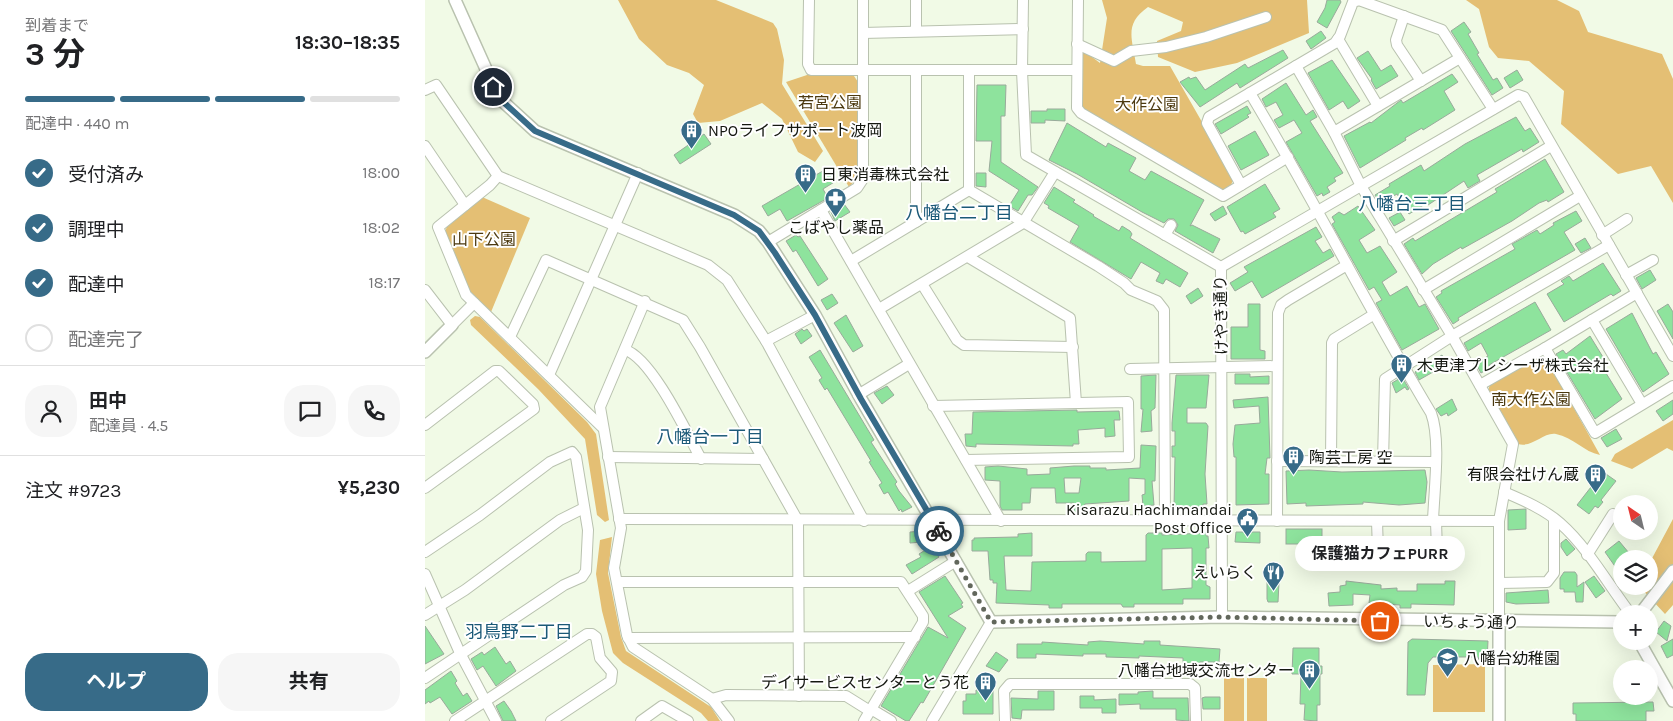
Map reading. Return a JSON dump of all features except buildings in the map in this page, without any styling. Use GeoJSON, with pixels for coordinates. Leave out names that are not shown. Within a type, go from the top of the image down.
{"type":"FeatureCollection","features":[{"type":"Feature","properties":{"kind":"street"},"geometry":{"type":"LineString","coordinates":[[455,0],[499,98],[535,131],[746,222],[768,242],[815,315],[858,395],[957,561],[991,622],[932,721]]}},
{"type":"Feature","properties":{"kind":"street"},"geometry":{"type":"LineString","coordinates":[[809,0],[808,64],[811,70],[1076,70]]}},
{"type":"Feature","properties":{"kind":"street"},"geometry":{"type":"LineString","coordinates":[[768,242],[857,188],[863,179],[863,0]]}},
{"type":"Feature","properties":{"kind":"street"},"geometry":{"type":"LineString","coordinates":[[916,0],[916,30]]}},
{"type":"Feature","properties":{"kind":"street"},"geometry":{"type":"LineString","coordinates":[[1023,0],[1022,70],[1026,154],[1221,267]]}},
{"type":"Feature","properties":{"kind":"street"},"geometry":{"type":"LineString","coordinates":[[1078,0],[1077,108],[1081,113],[1223,196],[1288,157]]}},
{"type":"Feature","properties":{"kind":"street"},"geometry":{"type":"LineString","coordinates":[[1241,185],[1207,123],[1209,117],[1338,39],[1353,2],[1359,0],[1442,30],[1493,109]]}},
{"type":"Feature","properties":{"kind":"street"},"geometry":{"type":"LineString","coordinates":[[1077,44],[1113,61],[1131,51],[1166,47],[1206,37],[1266,16]]}},
{"type":"Feature","properties":{"kind":"street"},"geometry":{"type":"LineString","coordinates":[[1404,16],[1396,40],[1421,81]]}},
{"type":"Feature","properties":{"kind":"street"},"geometry":{"type":"LineString","coordinates":[[863,33],[916,30],[1023,29]]}},
{"type":"Feature","properties":{"kind":"street"},"geometry":{"type":"LineString","coordinates":[[1338,39],[1378,106]]}},
{"type":"Feature","properties":{"kind":"street"},"geometry":{"type":"LineString","coordinates":[[1334,132],[1460,58]]}},
{"type":"Feature","properties":{"kind":"street"},"geometry":{"type":"LineString","coordinates":[[1296,66],[1334,132],[1361,186],[1480,385],[1513,444],[1499,521],[1499,721]]}},
{"type":"Feature","properties":{"kind":"street"},"geometry":{"type":"LineString","coordinates":[[969,70],[969,190]]}},
{"type":"Feature","properties":{"kind":"street"},"geometry":{"type":"LineString","coordinates":[[916,71],[916,222]]}},
{"type":"Feature","properties":{"kind":"street"},"geometry":{"type":"LineString","coordinates":[[425,90],[436,85],[498,176],[708,265],[722,276],[766,341],[864,521]]}},
{"type":"Feature","properties":{"kind":"street"},"geometry":{"type":"LineString","coordinates":[[1249,93],[1288,157],[1316,212],[1435,422],[1435,521],[1437,552],[1378,552],[1377,521]]}},
{"type":"Feature","properties":{"kind":"street","name":"けやき通り"},"geometry":{"type":"LineString","coordinates":[[1222,617],[1221,267],[1518,95],[1524,97],[1551,146]]}},
{"type":"Feature","properties":{"kind":"street"},"geometry":{"type":"LineString","coordinates":[[425,146],[465,205]]}},
{"type":"Feature","properties":{"kind":"street"},"geometry":{"type":"LineString","coordinates":[[1393,241],[1551,146],[1673,356]]}},
{"type":"Feature","properties":{"kind":"street"},"geometry":{"type":"LineString","coordinates":[[879,309],[1023,223],[1055,172]]}},
{"type":"Feature","properties":{"kind":"street"},"geometry":{"type":"LineString","coordinates":[[549,375],[638,174]]}},
{"type":"Feature","properties":{"kind":"street"},"geometry":{"type":"LineString","coordinates":[[498,176],[438,227],[460,285],[474,303],[602,427]]}},
{"type":"Feature","properties":{"kind":"street"},"geometry":{"type":"LineString","coordinates":[[851,260],[969,190]]}},
{"type":"Feature","properties":{"kind":"street"},"geometry":{"type":"LineString","coordinates":[[969,190],[1136,288],[1157,302],[1163,310],[1165,521]]}},
{"type":"Feature","properties":{"kind":"street"},"geometry":{"type":"LineString","coordinates":[[1423,290],[1580,196]]}},
{"type":"Feature","properties":{"kind":"street"},"geometry":{"type":"LineString","coordinates":[[821,210],[1001,521]]}},
{"type":"Feature","properties":{"kind":"street"},"geometry":{"type":"LineString","coordinates":[[1603,235],[1627,219]]}},
{"type":"Feature","properties":{"kind":"street"},"geometry":{"type":"LineString","coordinates":[[1165,235],[1171,226]]}},
{"type":"Feature","properties":{"kind":"street"},"geometry":{"type":"LineString","coordinates":[[1383,460],[1383,386],[1385,379],[1451,336],[1609,245]]}},
{"type":"Feature","properties":{"kind":"street"},"geometry":{"type":"LineString","coordinates":[[968,257],[1070,318],[1076,403]]}},
{"type":"Feature","properties":{"kind":"street"},"geometry":{"type":"LineString","coordinates":[[510,337],[547,260],[683,320],[798,521],[799,696]]}},
{"type":"Feature","properties":{"kind":"street"},"geometry":{"type":"LineString","coordinates":[[1626,275],[1653,260]]}},
{"type":"Feature","properties":{"kind":"street"},"geometry":{"type":"LineString","coordinates":[[1277,521],[1277,320],[1281,306],[1347,265]]}},
{"type":"Feature","properties":{"kind":"street"},"geometry":{"type":"LineString","coordinates":[[922,284],[957,340],[964,345],[1073,347]]}},
{"type":"Feature","properties":{"kind":"street"},"geometry":{"type":"LineString","coordinates":[[425,290],[452,325]]}},
{"type":"Feature","properties":{"kind":"street"},"geometry":{"type":"LineString","coordinates":[[1480,385],[1637,292]]}},
{"type":"Feature","properties":{"kind":"street"},"geometry":{"type":"LineString","coordinates":[[645,302],[600,406],[602,427],[621,528],[614,568],[628,638],[633,647],[712,698],[729,721]]}},
{"type":"Feature","properties":{"kind":"street"},"geometry":{"type":"LineString","coordinates":[[425,352],[474,303]]}},
{"type":"Feature","properties":{"kind":"street"},"geometry":{"type":"LineString","coordinates":[[1331,461],[1332,343],[1334,339],[1373,314]]}},
{"type":"Feature","properties":{"kind":"street"},"geometry":{"type":"LineString","coordinates":[[766,341],[815,315]]}},
{"type":"Feature","properties":{"kind":"street"},"geometry":{"type":"LineString","coordinates":[[1592,320],[1642,404]]}},
{"type":"Feature","properties":{"kind":"street"},"geometry":{"type":"LineString","coordinates":[[1545,348],[1595,434],[1673,386]]}},
{"type":"Feature","properties":{"kind":"street"},"geometry":{"type":"LineString","coordinates":[[625,350],[634,353],[649,367],[701,459]]}},
{"type":"Feature","properties":{"kind":"street"},"geometry":{"type":"LineString","coordinates":[[858,395],[909,364]]}},
{"type":"Feature","properties":{"kind":"street"},"geometry":{"type":"LineString","coordinates":[[1130,369],[1277,366]]}},
{"type":"Feature","properties":{"kind":"street"},"geometry":{"type":"LineString","coordinates":[[425,425],[495,371],[499,371],[533,404],[534,409],[425,488]]}},
{"type":"Feature","properties":{"kind":"street"},"geometry":{"type":"LineString","coordinates":[[933,406],[1129,402],[1129,457],[965,460]]}},
{"type":"Feature","properties":{"kind":"street"},"geometry":{"type":"LineString","coordinates":[[425,552],[480,515],[550,462],[573,452],[576,457],[588,530],[586,571],[582,577],[564,585],[425,678]]}},
{"type":"Feature","properties":{"kind":"street"},"geometry":{"type":"LineString","coordinates":[[608,458],[763,459]]}},
{"type":"Feature","properties":{"kind":"street"},"geometry":{"type":"LineString","coordinates":[[1277,461],[1383,460],[1435,462]]}},
{"type":"Feature","properties":{"kind":"street"},"geometry":{"type":"LineString","coordinates":[[1504,492],[1524,500],[1561,523],[1587,554],[1624,605]]}},
{"type":"Feature","properties":{"kind":"street"},"geometry":{"type":"LineString","coordinates":[[425,615],[465,590],[560,520],[584,508]]}},
{"type":"Feature","properties":{"kind":"street"},"geometry":{"type":"LineString","coordinates":[[1587,554],[1613,514]]}},
{"type":"Feature","properties":{"kind":"street"},"geometry":{"type":"LineString","coordinates":[[619,519],[798,521],[1499,521]]}},
{"type":"Feature","properties":{"kind":"street"},"geometry":{"type":"LineString","coordinates":[[1499,583],[1547,582],[1551,579],[1554,573],[1554,519]]}},
{"type":"Feature","properties":{"kind":"street"},"geometry":{"type":"LineString","coordinates":[[908,591],[957,561]]}},
{"type":"Feature","properties":{"kind":"street"},"geometry":{"type":"LineString","coordinates":[[1647,605],[1673,571]]}},
{"type":"Feature","properties":{"kind":"street"},"geometry":{"type":"LineString","coordinates":[[425,574],[484,702],[496,721]]}},
{"type":"Feature","properties":{"kind":"street"},"geometry":{"type":"LineString","coordinates":[[617,582],[893,580],[901,582],[923,616],[923,622],[864,721]]}},
{"type":"Feature","properties":{"kind":"street","name":"いちょう通り"},"geometry":{"type":"LineString","coordinates":[[991,622],[1222,617],[1613,622]]}},
{"type":"Feature","properties":{"kind":"street"},"geometry":{"type":"LineString","coordinates":[[455,721],[587,634],[592,634],[595,637],[600,658],[612,672],[611,681],[551,721]]}},
{"type":"Feature","properties":{"kind":"street"},"geometry":{"type":"LineString","coordinates":[[628,638],[915,637]]}},
{"type":"Feature","properties":{"kind":"street"},"geometry":{"type":"LineString","coordinates":[[1644,650],[1673,701]]}},
{"type":"Feature","properties":{"kind":"street"},"geometry":{"type":"LineString","coordinates":[[1005,721],[1005,691],[1010,684],[1190,684],[1195,688],[1196,721]]}},
{"type":"Feature","properties":{"kind":"street"},"geometry":{"type":"LineString","coordinates":[[712,698],[726,695],[846,696],[891,721]]}},
{"type":"Feature","properties":{"kind":"street"},"geometry":{"type":"LineString","coordinates":[[641,721],[662,706],[688,721]]}},
{"type":"Feature","properties":{"kind":"green space"},"geometry":{"type":"Polygon","coordinates":[[[618,0],[716,0],[773,23],[777,29],[784,60],[782,84],[823,151],[815,162],[798,152],[782,119],[762,103],[720,121],[698,123],[693,114],[704,85],[689,73],[667,65],[639,39],[618,0]]]}},
{"type":"Feature","properties":{"kind":"green space","name":"大作公園"},"geometry":{"type":"Polygon","coordinates":[[[1102,0],[1307,0],[1309,33],[1237,63],[1195,72],[1158,57],[1157,41],[1181,31],[1183,22],[1148,7],[1135,19],[1131,32],[1136,64],[1143,66],[1170,66],[1234,178],[1231,185],[1222,192],[1082,112],[1080,52],[1084,51],[1100,63],[1107,18],[1102,0]]]}},
{"type":"Feature","properties":{"kind":"green space"},"geometry":{"type":"Polygon","coordinates":[[[1466,0],[1557,0],[1579,11],[1588,32],[1662,54],[1673,79],[1673,203],[1651,166],[1618,174],[1561,124],[1564,91],[1529,61],[1498,58],[1489,47],[1479,9],[1466,0]]]}},
{"type":"Feature","properties":{"kind":"green space","name":"若宮公園"},"geometry":{"type":"Polygon","coordinates":[[[807,75],[854,76],[858,82],[858,177],[849,187],[786,82],[807,75]]]}},
{"type":"Feature","properties":{"kind":"green space","name":"山下公園"},"geometry":{"type":"Polygon","coordinates":[[[482,197],[530,218],[491,312],[468,289],[444,233],[447,227],[482,197]]]}},
{"type":"Feature","properties":{"kind":"green space"},"geometry":{"type":"Polygon","coordinates":[[[475,316],[480,317],[587,422],[596,434],[609,520],[605,522],[597,515],[585,439],[538,389],[471,325],[470,320],[475,316]]]}},
{"type":"Feature","properties":{"kind":"green space","name":"南大作公園"},"geometry":{"type":"Polygon","coordinates":[[[1538,357],[1546,358],[1600,455],[1589,451],[1568,438],[1556,434],[1547,435],[1528,444],[1518,444],[1488,391],[1490,384],[1538,357]]]}},
{"type":"Feature","properties":{"kind":"green space"},"geometry":{"type":"Polygon","coordinates":[[[1673,420],[1673,451],[1667,448],[1632,469],[1611,461],[1615,454],[1673,420]]]}},
{"type":"Feature","properties":{"kind":"green space"},"geometry":{"type":"Polygon","coordinates":[[[1673,519],[1673,605],[1665,614],[1647,595],[1658,595],[1658,550],[1656,550],[1673,519]]]}},
{"type":"Feature","properties":{"kind":"green space"},"geometry":{"type":"Polygon","coordinates":[[[612,537],[608,573],[621,637],[626,651],[711,707],[720,721],[708,721],[701,713],[623,663],[613,653],[602,611],[596,574],[600,540],[612,537]]]}},
{"type":"Feature","properties":{"kind":"green space"},"geometry":{"type":"Polygon","coordinates":[[[1485,664],[1485,712],[1433,712],[1433,665],[1485,664]]]}},
{"type":"Feature","properties":{"kind":"green space"},"geometry":{"type":"Polygon","coordinates":[[[1224,678],[1244,678],[1244,721],[1224,721],[1224,678]]]}},
{"type":"Feature","properties":{"kind":"green space"},"geometry":{"type":"Polygon","coordinates":[[[1247,678],[1267,678],[1267,721],[1247,721],[1247,678]]]}},
{"type":"Feature","properties":{"kind":"way so far"},"geometry":{"type":"LineString","coordinates":[[939,531],[991,622],[1222,617],[1380,621]]}},
{"type":"Feature","properties":{"kind":"place","name":"NPOライフサポート波岡"},"geometry":{"type":"Point","coordinates":[692,149]}},
{"type":"Feature","properties":{"kind":"place","name":"日東消毒株式会社"},"geometry":{"type":"Point","coordinates":[805,193]}},
{"type":"Feature","properties":{"kind":"place","name":"こばやし薬品"},"geometry":{"type":"Point","coordinates":[836,217]}},
{"type":"Feature","properties":{"kind":"place","name":"木更津プレシーザ株式会社"},"geometry":{"type":"Point","coordinates":[1401,384]}},
{"type":"Feature","properties":{"kind":"place","name":"陶芸工房 空"},"geometry":{"type":"Point","coordinates":[1293,476]}},
{"type":"Feature","properties":{"kind":"place","name":"有限会社けん蔵"},"geometry":{"type":"Point","coordinates":[1595,493]}},
{"type":"Feature","properties":{"kind":"place","name":"Kisarazu Hachimandai Post Office"},"geometry":{"type":"Point","coordinates":[1248,537]}},
{"type":"Feature","properties":{"kind":"place","name":"えいらく"},"geometry":{"type":"Point","coordinates":[1273,591]}},
{"type":"Feature","properties":{"kind":"place","name":"保護猫カフェPURR"},"geometry":{"type":"Point","coordinates":[1380,621]}},
{"type":"Feature","properties":{"kind":"place","name":"八幡台幼稚園"},"geometry":{"type":"Point","coordinates":[1448,677]}},
{"type":"Feature","properties":{"kind":"place","name":"八幡台地域交流センター"},"geometry":{"type":"Point","coordinates":[1310,689]}},
{"type":"Feature","properties":{"kind":"place","name":"デイサービスセンターとう花"},"geometry":{"type":"Point","coordinates":[985,701]}},
{"type":"Feature","properties":{"kind":"district","name":"八幡台三丁目"},"geometry":{"type":"Point","coordinates":[1412,204]}},
{"type":"Feature","properties":{"kind":"district","name":"八幡台二丁目"},"geometry":{"type":"Point","coordinates":[959,213]}},
{"type":"Feature","properties":{"kind":"district","name":"八幡台一丁目"},"geometry":{"type":"Point","coordinates":[710,437]}},
{"type":"Feature","properties":{"kind":"district","name":"羽鳥野二丁目"},"geometry":{"type":"Point","coordinates":[519,632]}},
{"type":"Feature","properties":{"kind":"route"},"geometry":{"type":"LineString","coordinates":[[493,87],[499,98],[535,131],[734,215],[759,231],[815,315],[861,399],[939,531]]}}]}
